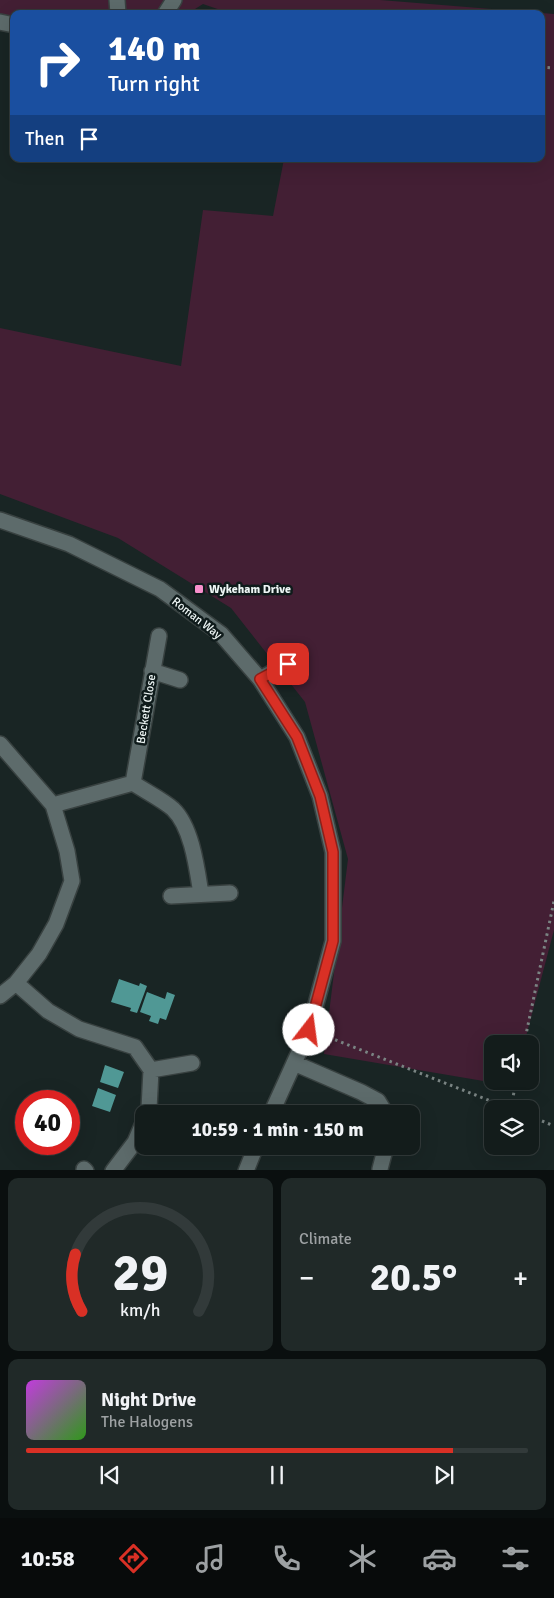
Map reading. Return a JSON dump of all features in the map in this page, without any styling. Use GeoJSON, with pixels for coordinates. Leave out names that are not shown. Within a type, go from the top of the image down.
{"type":"FeatureCollection","features":[{"type":"Feature","properties":{"kind":"street","name":"Roman Way"},"geometry":{"type":"LineString","coordinates":[[0,520],[69,544],[160,589],[221,634],[260,679],[297,737],[320,796],[333,852],[333,941],[309,1030],[275,1105]]}},
{"type":"Feature","properties":{"kind":"street","name":"Beckett Close"},"geometry":{"type":"LineString","coordinates":[[133,783],[158,636]]}},
{"type":"Feature","properties":{"kind":"street"},"geometry":{"type":"LineString","coordinates":[[260,679],[288,664]]}},
{"type":"Feature","properties":{"kind":"street"},"geometry":{"type":"LineString","coordinates":[[152,672],[180,680]]}},
{"type":"Feature","properties":{"kind":"street"},"geometry":{"type":"LineString","coordinates":[[0,744],[53,805],[67,851],[72,881],[56,924],[39,954],[16,983],[0,996]]}},
{"type":"Feature","properties":{"kind":"street"},"geometry":{"type":"LineString","coordinates":[[53,805],[133,783],[174,809],[186,830],[196,862],[201,894]]}},
{"type":"Feature","properties":{"kind":"street"},"geometry":{"type":"LineString","coordinates":[[172,896],[230,893]]}},
{"type":"Feature","properties":{"kind":"street"},"geometry":{"type":"LineString","coordinates":[[16,983],[48,1011],[78,1029],[135,1047],[151,1070],[149,1105]]}},
{"type":"Feature","properties":{"kind":"street"},"geometry":{"type":"LineString","coordinates":[[151,1070],[192,1063]]}},
{"type":"Feature","properties":{"kind":"street"},"geometry":{"type":"LineString","coordinates":[[294,1063],[361,1092],[378,1101],[380,1105]]}},
{"type":"Feature","properties":{"kind":"street"},"geometry":{"type":"LineString","coordinates":[[113,1170],[135,1142]]}},
{"type":"Feature","properties":{"kind":"street"},"geometry":{"type":"LineString","coordinates":[[246,1170],[252,1155]]}},
{"type":"Feature","properties":{"kind":"street"},"geometry":{"type":"LineString","coordinates":[[380,1169],[384,1155]]}},
{"type":"Feature","properties":{"kind":"path"},"geometry":{"type":"LineString","coordinates":[[526,1035],[554,901]]}},
{"type":"Feature","properties":{"kind":"path"},"geometry":{"type":"LineString","coordinates":[[309,1030],[489,1100]]}},
{"type":"Feature","properties":{"kind":"path"},"geometry":{"type":"LineString","coordinates":[[539,1120],[554,1126]]}},
{"type":"Feature","properties":{"kind":"shaded area"},"geometry":{"type":"Polygon","coordinates":[[[0,0],[380,0],[504,10],[220,10],[203,4],[193,10],[10,10],[10,24],[0,22],[0,0]]]}},
{"type":"Feature","properties":{"kind":"shaded area"},"geometry":{"type":"Polygon","coordinates":[[[545,13],[554,14],[554,930],[526,1035],[484,1035],[484,1081],[324,1054],[348,859],[305,702],[231,608],[118,538],[0,494],[0,328],[181,366],[203,210],[273,216],[283,162],[545,162],[545,13]]]}},
{"type":"Feature","properties":{"kind":"building"},"geometry":{"type":"Polygon","coordinates":[[[119,979],[139,986],[140,983],[147,986],[137,1013],[130,1011],[131,1008],[111,1002],[119,979]]]}},
{"type":"Feature","properties":{"kind":"building"},"geometry":{"type":"Polygon","coordinates":[[[147,992],[165,999],[167,992],[175,995],[166,1020],[160,1018],[158,1024],[149,1021],[151,1016],[140,1012],[147,992]]]}},
{"type":"Feature","properties":{"kind":"building"},"geometry":{"type":"Polygon","coordinates":[[[105,1065],[124,1072],[118,1088],[100,1082],[105,1065]]]}},
{"type":"Feature","properties":{"kind":"building"},"geometry":{"type":"Polygon","coordinates":[[[98,1088],[116,1095],[110,1112],[92,1106],[98,1088]]]}},
{"type":"Feature","properties":{"kind":"place","name":"Wykeham Drive"},"geometry":{"type":"Point","coordinates":[199,589]}},
{"type":"Feature","properties":{"kind":"route"},"geometry":{"type":"LineString","coordinates":[[288,664],[260,679],[297,737],[320,796],[333,852],[333,941],[309,1030]]}}]}
